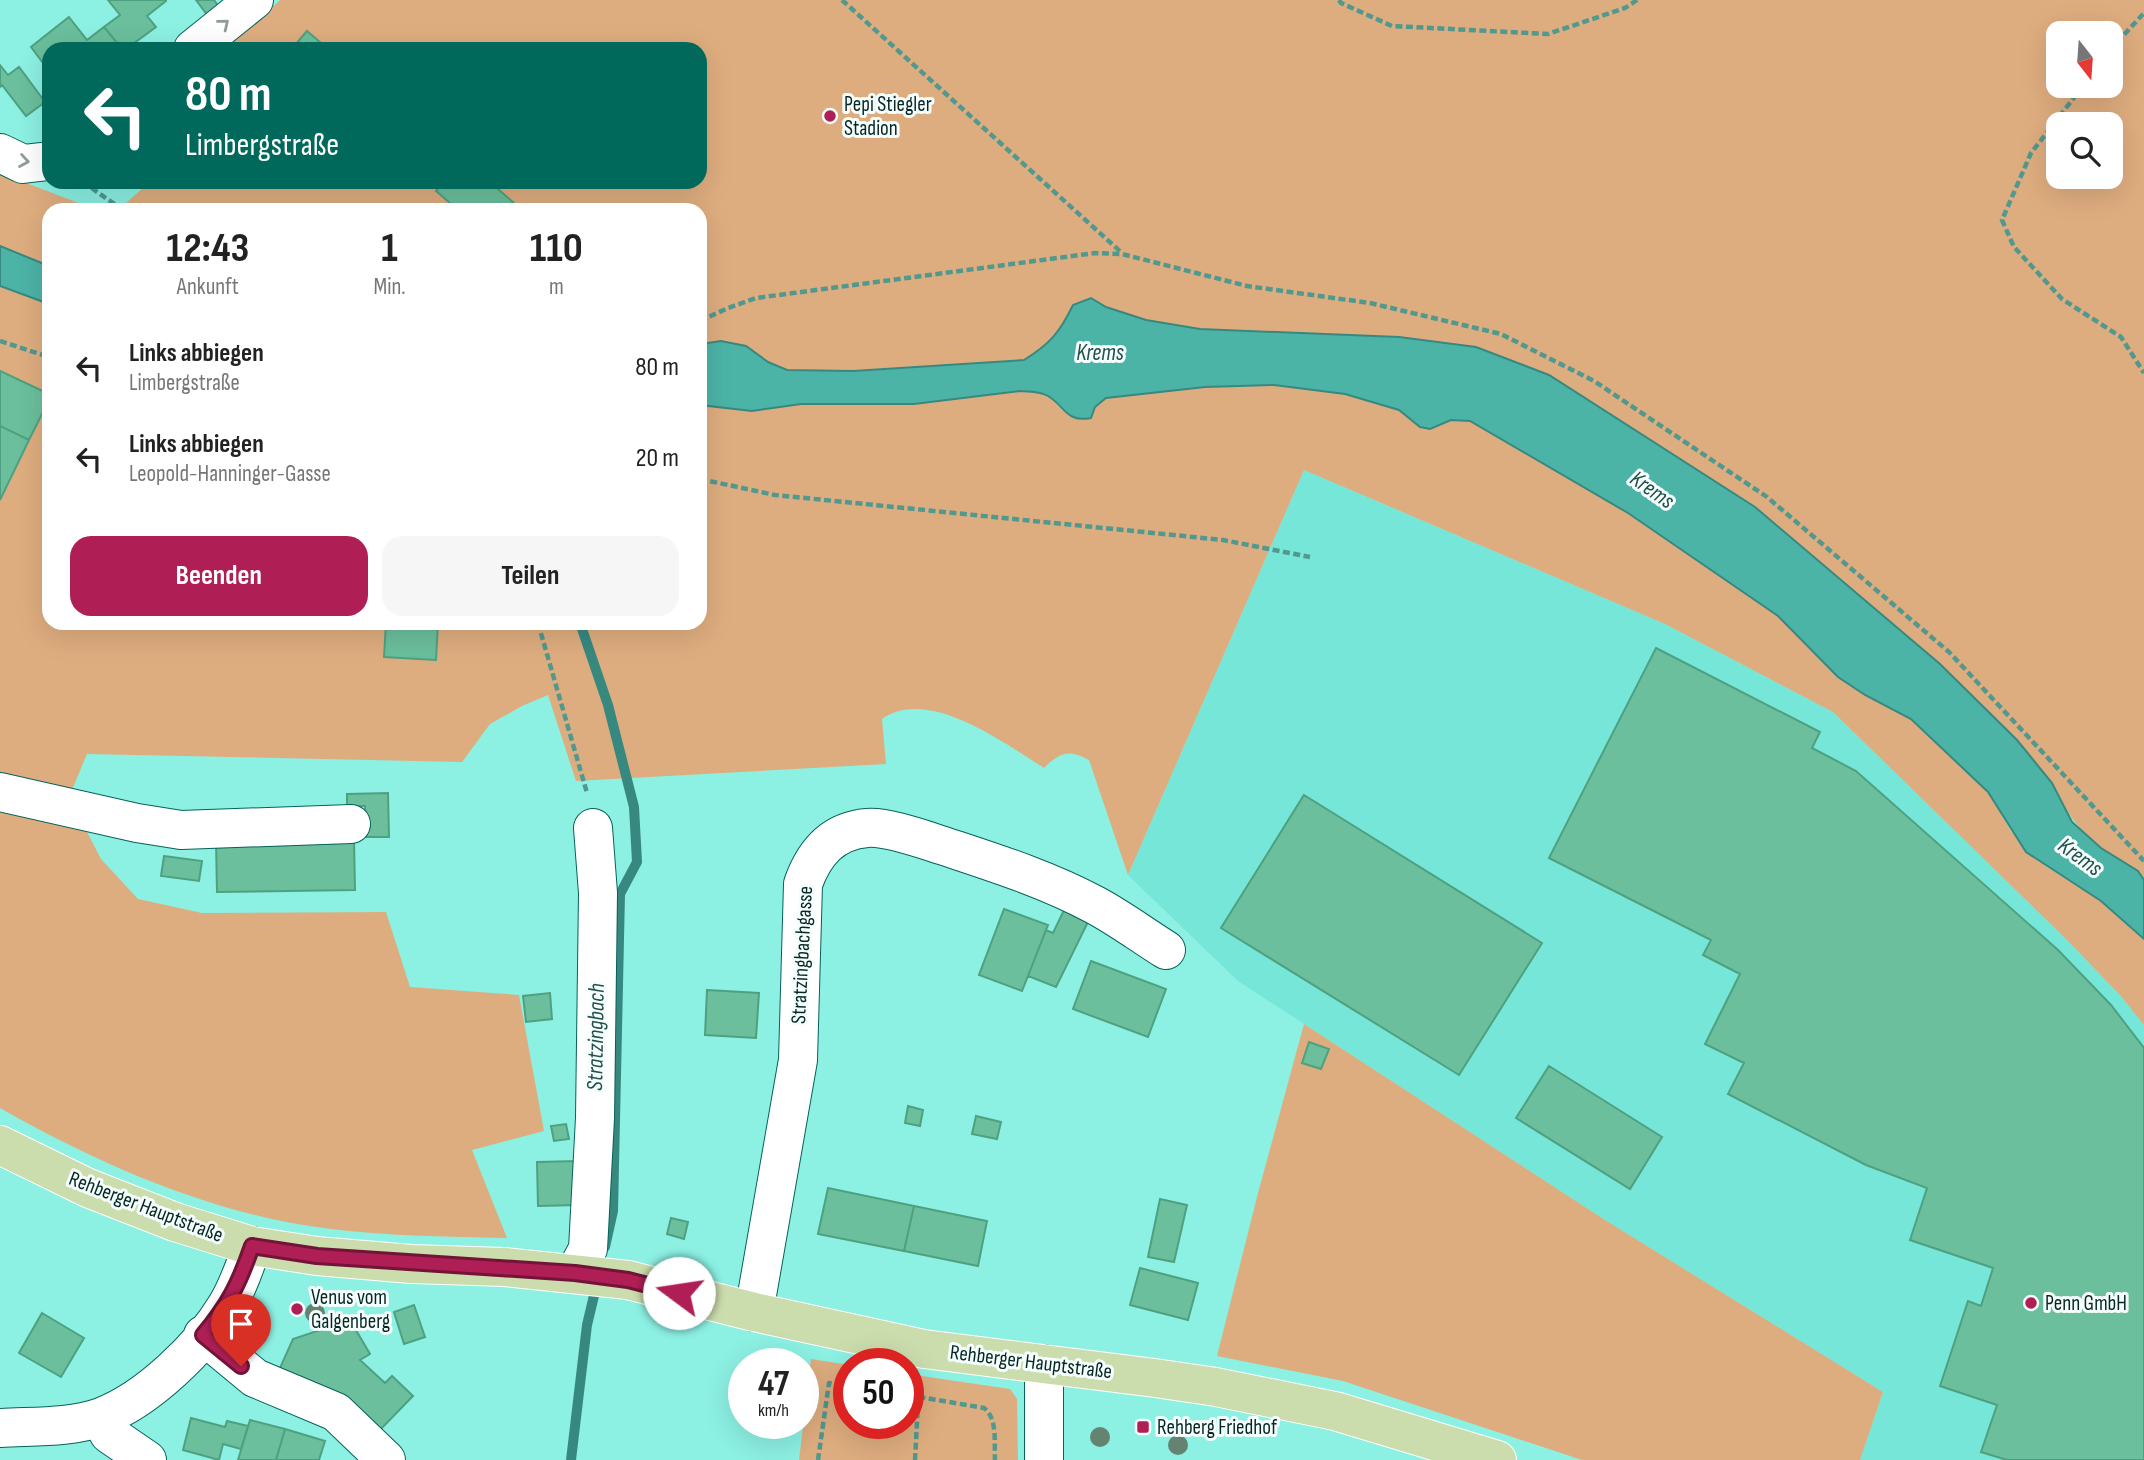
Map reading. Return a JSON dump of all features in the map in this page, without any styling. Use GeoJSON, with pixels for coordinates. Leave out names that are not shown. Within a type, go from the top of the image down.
{"type":"FeatureCollection","features":[{"type":"Feature","properties":{"kind":"main road","name":"Rehberger Hauptstraße"},"geometry":{"type":"LineString","coordinates":[[0,1145],[88,1188],[175,1222],[252,1246],[317,1256],[575,1273],[628,1280],[754,1312],[924,1349],[1216,1387],[1335,1411],[1497,1460]]}},
{"type":"Feature","properties":{"kind":"street"},"geometry":{"type":"LineString","coordinates":[[202,42],[254,0]]}},
{"type":"Feature","properties":{"kind":"street"},"geometry":{"type":"LineString","coordinates":[[0,153],[23,164],[42,162]]}},
{"type":"Feature","properties":{"kind":"street"},"geometry":{"type":"LineString","coordinates":[[0,792],[137,823],[181,830],[351,824]]}},
{"type":"Feature","properties":{"kind":"street","name":"Stratzingbachgasse"},"geometry":{"type":"LineString","coordinates":[[754,1312],[797,1060],[803,884],[810,863],[826,845],[846,832],[869,827],[917,837],[1031,876],[1094,904],[1166,950]]}},
{"type":"Feature","properties":{"kind":"street"},"geometry":{"type":"LineString","coordinates":[[575,1273],[588,1249],[595,1118],[598,893],[593,828]]}},
{"type":"Feature","properties":{"kind":"street"},"geometry":{"type":"LineString","coordinates":[[0,1428],[100,1418],[142,1395],[172,1370],[227,1306],[242,1276],[252,1246]]}},
{"type":"Feature","properties":{"kind":"street"},"geometry":{"type":"LineString","coordinates":[[203,1335],[255,1378],[336,1412],[386,1460]]}},
{"type":"Feature","properties":{"kind":"street"},"geometry":{"type":"LineString","coordinates":[[1044,1364],[1044,1460]]}},
{"type":"Feature","properties":{"kind":"street"},"geometry":{"type":"LineString","coordinates":[[100,1418],[109,1434],[147,1460]]}},
{"type":"Feature","properties":{"kind":"path"},"geometry":{"type":"LineString","coordinates":[[842,0],[1122,254]]}},
{"type":"Feature","properties":{"kind":"path"},"geometry":{"type":"LineString","coordinates":[[1339,0],[1392,26],[1548,34],[1625,8],[1637,0]]}},
{"type":"Feature","properties":{"kind":"path"},"geometry":{"type":"LineString","coordinates":[[2123,36],[2144,13]]}},
{"type":"Feature","properties":{"kind":"path"},"geometry":{"type":"LineString","coordinates":[[2073,98],[2031,153],[2002,220],[2014,247],[2022,256],[2062,299],[2121,337],[2144,373]]}},
{"type":"Feature","properties":{"kind":"path"},"geometry":{"type":"LineString","coordinates":[[93,189],[113,203]]}},
{"type":"Feature","properties":{"kind":"path"},"geometry":{"type":"LineString","coordinates":[[707,318],[756,299],[1095,253],[1122,254],[1247,286],[1370,303],[1501,334],[1594,382],[1767,497],[1949,652],[2144,860]]}},
{"type":"Feature","properties":{"kind":"path"},"geometry":{"type":"LineString","coordinates":[[0,341],[42,355]]}},
{"type":"Feature","properties":{"kind":"path"},"geometry":{"type":"LineString","coordinates":[[707,480],[775,495],[1223,541],[1310,557]]}},
{"type":"Feature","properties":{"kind":"path"},"geometry":{"type":"LineString","coordinates":[[540,630],[584,779],[593,828]]}},
{"type":"Feature","properties":{"kind":"path"},"geometry":{"type":"LineString","coordinates":[[818,1460],[828,1382],[833,1383]]}},
{"type":"Feature","properties":{"kind":"path"},"geometry":{"type":"LineString","coordinates":[[924,1398],[984,1408],[990,1412],[995,1460]]}},
{"type":"Feature","properties":{"kind":"path"},"geometry":{"type":"LineString","coordinates":[[915,1460],[916,1439]]}},
{"type":"Feature","properties":{"kind":"shaded area"},"geometry":{"type":"Polygon","coordinates":[[[280,0],[2144,0],[2144,880],[2130,866],[2092,841],[2072,818],[2052,783],[1755,507],[1549,375],[1476,347],[1399,337],[1200,329],[1146,320],[1106,307],[1091,298],[1073,305],[1053,337],[1024,360],[853,371],[787,370],[768,362],[746,346],[721,341],[707,343],[707,203],[126,203],[142,189],[707,189],[707,42],[233,42],[280,0]]]}},
{"type":"Feature","properties":{"kind":"shaded area"},"geometry":{"type":"Polygon","coordinates":[[[0,173],[79,203],[42,203],[42,263],[0,246],[0,173]]]}},
{"type":"Feature","properties":{"kind":"shaded area"},"geometry":{"type":"Polygon","coordinates":[[[0,286],[42,301],[42,630],[707,630],[707,406],[752,411],[801,404],[914,404],[1020,391],[1038,392],[1050,397],[1072,417],[1095,407],[1105,398],[1205,387],[1274,385],[1345,394],[1399,410],[1420,428],[1430,429],[1451,420],[1470,421],[1628,513],[1778,616],[1838,677],[1865,695],[1911,719],[1988,792],[2011,831],[2047,867],[2101,901],[2144,939],[2144,1025],[2120,995],[2066,939],[1833,712],[1665,624],[1304,470],[1128,875],[1089,760],[1070,753],[1055,758],[1044,768],[965,722],[943,713],[921,709],[901,711],[882,719],[886,764],[576,781],[548,695],[490,724],[462,762],[87,754],[69,797],[101,859],[138,899],[202,913],[386,912],[410,987],[519,995],[544,1131],[472,1150],[507,1238],[382,1234],[320,1228],[259,1216],[192,1196],[126,1171],[0,1108],[0,286]]]}},
{"type":"Feature","properties":{"kind":"shaded area","name":"Penn GmbH"},"geometry":{"type":"Polygon","coordinates":[[[1304,470],[1665,624],[1833,712],[2120,995],[2144,1025],[2144,1460],[1860,1460],[1883,1392],[1605,1220],[1238,981],[1128,875],[1304,470]]]}},
{"type":"Feature","properties":{"kind":"shaded area"},"geometry":{"type":"Polygon","coordinates":[[[1304,1024],[1605,1220],[1883,1392],[1860,1460],[1582,1460],[1343,1381],[1217,1356],[1304,1024]]]}},
{"type":"Feature","properties":{"kind":"shaded area"},"geometry":{"type":"Polygon","coordinates":[[[819,1360],[833,1362],[833,1439],[924,1439],[924,1376],[1010,1389],[1017,1399],[1018,1460],[799,1460],[801,1439],[819,1439],[819,1360]]]}},
{"type":"Feature","properties":{"kind":"water"},"geometry":{"type":"Polygon","coordinates":[[[0,246],[42,263],[42,301],[0,286],[0,246]]]}},
{"type":"Feature","properties":{"kind":"water","name":"Krems"},"geometry":{"type":"Polygon","coordinates":[[[1091,298],[1106,307],[1146,320],[1200,329],[1399,337],[1476,347],[1549,375],[1755,507],[1940,664],[2017,740],[2052,783],[2072,822],[2101,848],[2138,871],[2144,880],[2144,939],[2101,901],[2026,852],[1988,792],[1911,719],[1865,695],[1838,677],[1778,616],[1628,513],[1470,421],[1451,420],[1430,429],[1420,427],[1399,410],[1345,394],[1274,385],[1205,387],[1106,398],[1095,407],[1091,418],[1083,419],[1066,413],[1045,394],[1020,391],[914,404],[801,404],[752,411],[707,406],[707,343],[721,341],[746,346],[768,362],[787,370],[853,371],[1024,360],[1053,337],[1073,305],[1091,298]]]}},
{"type":"Feature","properties":{"kind":"building"},"geometry":{"type":"Polygon","coordinates":[[[108,0],[166,0],[147,16],[156,27],[136,42],[116,42],[104,27],[120,15],[108,0]]]}},
{"type":"Feature","properties":{"kind":"building"},"geometry":{"type":"Polygon","coordinates":[[[196,0],[214,0],[219,7],[208,16],[196,0]]]}},
{"type":"Feature","properties":{"kind":"building"},"geometry":{"type":"Polygon","coordinates":[[[69,17],[87,40],[104,27],[116,42],[42,42],[42,62],[31,47],[69,17]]]}},
{"type":"Feature","properties":{"kind":"building"},"geometry":{"type":"Polygon","coordinates":[[[307,31],[320,42],[298,42],[307,31]]]}},
{"type":"Feature","properties":{"kind":"building"},"geometry":{"type":"Polygon","coordinates":[[[0,65],[8,75],[19,67],[42,98],[42,104],[26,116],[2,85],[0,87],[0,65]]]}},
{"type":"Feature","properties":{"kind":"building"},"geometry":{"type":"Polygon","coordinates":[[[498,189],[514,203],[450,203],[436,191],[498,189]]]}},
{"type":"Feature","properties":{"kind":"building"},"geometry":{"type":"Polygon","coordinates":[[[0,371],[42,391],[42,414],[29,440],[0,426],[0,371]]]}},
{"type":"Feature","properties":{"kind":"building"},"geometry":{"type":"Polygon","coordinates":[[[0,426],[29,440],[0,500],[0,426]]]}},
{"type":"Feature","properties":{"kind":"building"},"geometry":{"type":"Polygon","coordinates":[[[386,630],[438,630],[436,660],[384,657],[386,630]]]}},
{"type":"Feature","properties":{"kind":"building"},"geometry":{"type":"Polygon","coordinates":[[[1656,648],[1820,732],[1812,748],[1856,771],[2058,950],[2111,1005],[2144,1048],[2144,1460],[2007,1460],[1981,1452],[1997,1405],[1940,1386],[1968,1301],[1981,1306],[1993,1268],[1910,1240],[1927,1188],[1866,1165],[1728,1094],[1744,1063],[1705,1044],[1740,974],[1703,955],[1711,940],[1549,858],[1656,648]]]}},
{"type":"Feature","properties":{"kind":"building"},"geometry":{"type":"Polygon","coordinates":[[[388,793],[389,837],[366,837],[365,806],[347,806],[347,794],[388,793]]]}},
{"type":"Feature","properties":{"kind":"building"},"geometry":{"type":"Polygon","coordinates":[[[1304,795],[1542,943],[1459,1075],[1221,928],[1304,795]]]}},
{"type":"Feature","properties":{"kind":"building"},"geometry":{"type":"Polygon","coordinates":[[[354,839],[355,890],[217,892],[216,841],[354,839]]]}},
{"type":"Feature","properties":{"kind":"building"},"geometry":{"type":"Polygon","coordinates":[[[164,856],[202,861],[199,881],[161,876],[164,856]]]}},
{"type":"Feature","properties":{"kind":"building"},"geometry":{"type":"Polygon","coordinates":[[[1065,908],[1089,920],[1056,987],[1028,976],[1046,930],[1053,933],[1065,908]]]}},
{"type":"Feature","properties":{"kind":"building"},"geometry":{"type":"Polygon","coordinates":[[[1004,909],[1048,925],[1022,991],[979,975],[1004,909]]]}},
{"type":"Feature","properties":{"kind":"building"},"geometry":{"type":"Polygon","coordinates":[[[1091,961],[1166,989],[1148,1037],[1073,1009],[1091,961]]]}},
{"type":"Feature","properties":{"kind":"building"},"geometry":{"type":"Polygon","coordinates":[[[707,990],[759,993],[756,1038],[705,1035],[707,990]]]}},
{"type":"Feature","properties":{"kind":"building"},"geometry":{"type":"Polygon","coordinates":[[[550,993],[552,1019],[526,1022],[523,996],[550,993]]]}},
{"type":"Feature","properties":{"kind":"building"},"geometry":{"type":"Polygon","coordinates":[[[1309,1042],[1329,1049],[1321,1069],[1302,1063],[1309,1042]]]}},
{"type":"Feature","properties":{"kind":"building"},"geometry":{"type":"Polygon","coordinates":[[[1549,1066],[1662,1137],[1630,1189],[1516,1118],[1549,1066]]]}},
{"type":"Feature","properties":{"kind":"building"},"geometry":{"type":"Polygon","coordinates":[[[908,1106],[923,1110],[920,1126],[905,1123],[908,1106]]]}},
{"type":"Feature","properties":{"kind":"building"},"geometry":{"type":"Polygon","coordinates":[[[976,1116],[1001,1122],[997,1139],[972,1134],[976,1116]]]}},
{"type":"Feature","properties":{"kind":"building"},"geometry":{"type":"Polygon","coordinates":[[[566,1124],[569,1139],[554,1141],[551,1126],[566,1124]]]}},
{"type":"Feature","properties":{"kind":"building"},"geometry":{"type":"Polygon","coordinates":[[[578,1161],[579,1205],[538,1206],[537,1162],[578,1161]]]}},
{"type":"Feature","properties":{"kind":"building"},"geometry":{"type":"Polygon","coordinates":[[[828,1188],[914,1206],[904,1251],[818,1234],[828,1188]]]}},
{"type":"Feature","properties":{"kind":"building"},"geometry":{"type":"Polygon","coordinates":[[[1160,1199],[1187,1205],[1174,1262],[1148,1257],[1160,1199]]]}},
{"type":"Feature","properties":{"kind":"building"},"geometry":{"type":"Polygon","coordinates":[[[914,1206],[987,1221],[978,1266],[904,1251],[914,1206]]]}},
{"type":"Feature","properties":{"kind":"building"},"geometry":{"type":"Polygon","coordinates":[[[671,1218],[688,1222],[684,1239],[667,1234],[671,1218]]]}},
{"type":"Feature","properties":{"kind":"building"},"geometry":{"type":"Polygon","coordinates":[[[1140,1268],[1198,1283],[1188,1320],[1130,1305],[1140,1268]]]}},
{"type":"Feature","properties":{"kind":"building"},"geometry":{"type":"Polygon","coordinates":[[[414,1305],[425,1337],[404,1344],[394,1312],[414,1305]]]}},
{"type":"Feature","properties":{"kind":"building"},"geometry":{"type":"Polygon","coordinates":[[[42,1313],[84,1338],[61,1377],[19,1353],[42,1313]]]}},
{"type":"Feature","properties":{"kind":"building"},"geometry":{"type":"Polygon","coordinates":[[[350,1320],[370,1354],[360,1360],[385,1383],[392,1376],[413,1396],[378,1432],[279,1370],[293,1339],[350,1320]]]}},
{"type":"Feature","properties":{"kind":"building"},"geometry":{"type":"Polygon","coordinates":[[[191,1418],[225,1427],[227,1421],[248,1426],[241,1449],[223,1444],[219,1460],[183,1450],[191,1418]]]}},
{"type":"Feature","properties":{"kind":"building"},"geometry":{"type":"Polygon","coordinates":[[[250,1420],[285,1429],[276,1460],[238,1460],[250,1420]]]}},
{"type":"Feature","properties":{"kind":"building"},"geometry":{"type":"Polygon","coordinates":[[[285,1429],[325,1441],[319,1460],[276,1460],[285,1429]]]}},
{"type":"Feature","properties":{"kind":"waterway","name":"Stratzingbach"},"geometry":{"type":"LineString","coordinates":[[582,630],[608,705],[634,807],[637,862],[620,894],[613,1211],[605,1247]]}},
{"type":"Feature","properties":{"kind":"waterway","name":"Stratzingbach"},"geometry":{"type":"LineString","coordinates":[[571,1460],[587,1325],[597,1283]]}},
{"type":"Feature","properties":{"kind":"place","name":"Pepi Stiegler Stadion"},"geometry":{"type":"Point","coordinates":[830,116]}},
{"type":"Feature","properties":{"kind":"place","name":"Penn GmbH"},"geometry":{"type":"Point","coordinates":[2031,1303]}},
{"type":"Feature","properties":{"kind":"place","name":"Venus vom Galgenberg"},"geometry":{"type":"Point","coordinates":[297,1309]}},
{"type":"Feature","properties":{"kind":"place","name":"Rehberg Friedhof"},"geometry":{"type":"Point","coordinates":[1143,1427]}},
{"type":"Feature","properties":{"kind":"route"},"geometry":{"type":"LineString","coordinates":[[241,1366],[203,1335],[227,1306],[242,1276],[252,1246],[317,1256],[411,1264],[505,1267],[575,1273],[628,1280],[679,1293]]}}]}
